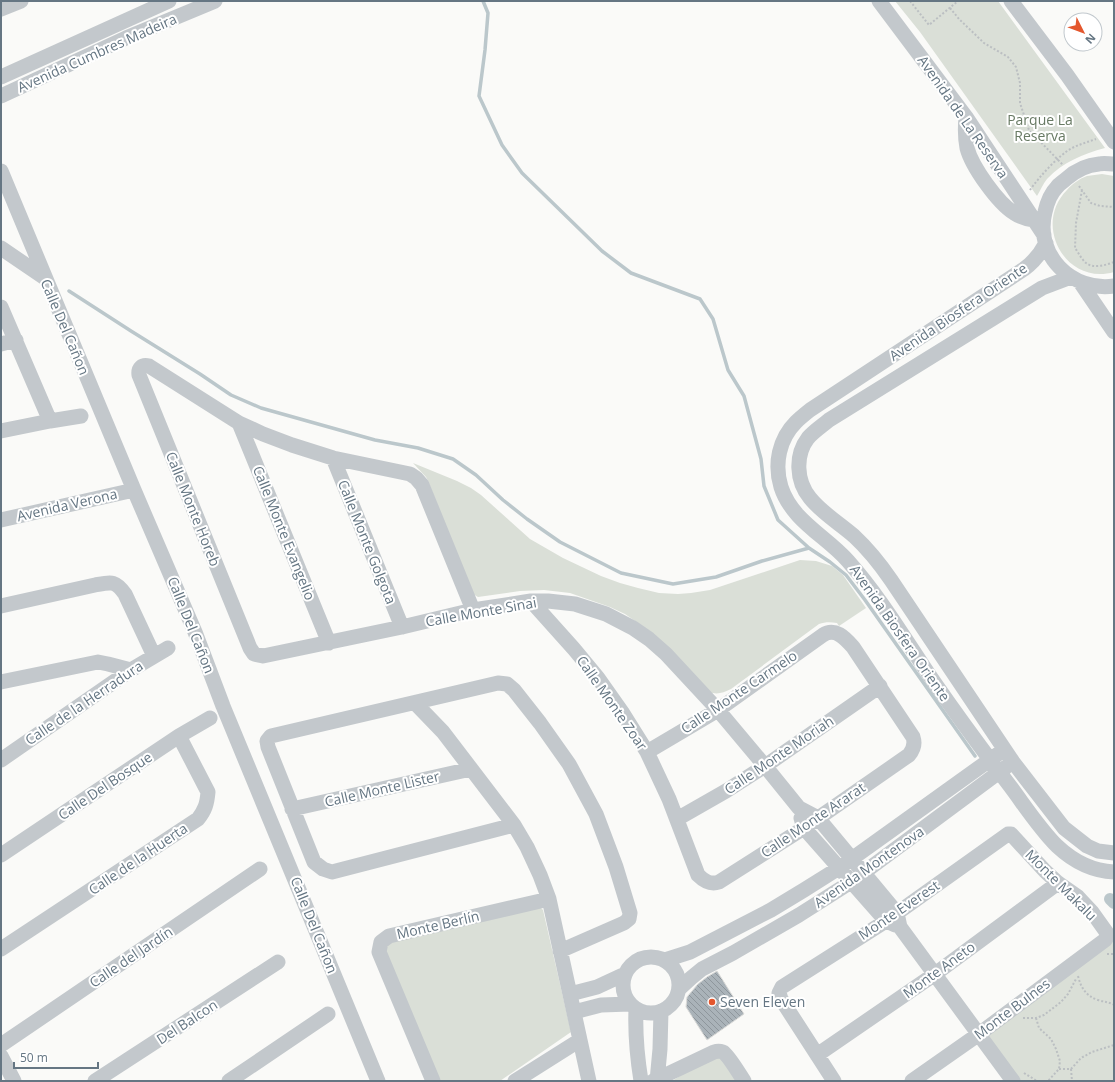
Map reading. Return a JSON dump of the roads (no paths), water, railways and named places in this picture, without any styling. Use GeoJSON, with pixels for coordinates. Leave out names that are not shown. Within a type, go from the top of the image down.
{"type":"FeatureCollection","features":[{"type":"Feature","properties":{"kind":"street"},"geometry":{"type":"LineString","coordinates":[[1,9],[21,1]]}},
{"type":"Feature","properties":{"kind":"street","name":"Avenida Cumbres Madeira"},"geometry":{"type":"LineString","coordinates":[[1,77],[169,1]]}},
{"type":"Feature","properties":{"kind":"street","name":"Avenida Cumbres Madeira"},"geometry":{"type":"LineString","coordinates":[[1,96],[126,38],[215,1]]}},
{"type":"Feature","properties":{"kind":"street","name":"Avenida de La Reserva"},"geometry":{"type":"LineString","coordinates":[[879,1],[966,117],[1034,220],[1045,239],[1055,263],[1075,280],[1114,332]]}},
{"type":"Feature","properties":{"kind":"street"},"geometry":{"type":"LineString","coordinates":[[1011,1],[1067,75],[1111,138]]}},
{"type":"Feature","properties":{"kind":"street"},"geometry":{"type":"LineString","coordinates":[[966,117],[965,138],[967,149],[975,166],[998,199],[1005,206],[1022,217],[1034,220]]}},
{"type":"Feature","properties":{"kind":"street","name":"Avenida de La Reserva"},"geometry":{"type":"LineString","coordinates":[[1045,239],[1043,219],[1047,202],[1056,188],[1072,174],[1082,168],[1099,164],[1114,164]]}},
{"type":"Feature","properties":{"kind":"street","name":"Calle Del Cañon"},"geometry":{"type":"LineString","coordinates":[[1,171],[195,632],[223,706],[378,1081]]}},
{"type":"Feature","properties":{"kind":"street","name":"Avenida Biosfera Oriente"},"geometry":{"type":"LineString","coordinates":[[1045,239],[1038,256],[1031,264],[810,410],[796,422],[788,431],[783,442],[778,457],[778,470],[781,486],[786,499],[796,513],[858,572],[872,590],[934,682],[999,772],[1046,833],[1057,846],[1079,863],[1114,872]]}},
{"type":"Feature","properties":{"kind":"street"},"geometry":{"type":"LineString","coordinates":[[1,248],[45,278]]}},
{"type":"Feature","properties":{"kind":"street","name":"Avenida de La Reserva"},"geometry":{"type":"LineString","coordinates":[[1075,280],[1089,285],[1105,287],[1114,286]]}},
{"type":"Feature","properties":{"kind":"street","name":"Avenida Biosfera Oriente"},"geometry":{"type":"LineString","coordinates":[[1075,280],[1042,288],[829,420],[816,430],[808,439],[801,451],[799,464],[800,479],[809,498],[876,559],[1013,762],[1064,828],[1087,846],[1098,851],[1114,853]]}},
{"type":"Feature","properties":{"kind":"street"},"geometry":{"type":"LineString","coordinates":[[1,307],[50,421]]}},
{"type":"Feature","properties":{"kind":"street"},"geometry":{"type":"LineString","coordinates":[[1,344],[16,340]]}},
{"type":"Feature","properties":{"kind":"street","name":"Calle Monte Horeb"},"geometry":{"type":"LineString","coordinates":[[239,423],[149,366],[144,365],[139,370],[139,375],[252,651]]}},
{"type":"Feature","properties":{"kind":"street"},"geometry":{"type":"LineString","coordinates":[[1,431],[81,416]]}},
{"type":"Feature","properties":{"kind":"street"},"geometry":{"type":"LineString","coordinates":[[239,423],[292,445],[333,458],[410,474],[416,478],[422,485],[473,610]]}},
{"type":"Feature","properties":{"kind":"street","name":"Calle Monte Evangelio"},"geometry":{"type":"LineString","coordinates":[[239,423],[329,643]]}},
{"type":"Feature","properties":{"kind":"street","name":"Calle Monte Golgota"},"geometry":{"type":"LineString","coordinates":[[333,458],[402,627]]}},
{"type":"Feature","properties":{"kind":"street","name":"Avenida Verona"},"geometry":{"type":"LineString","coordinates":[[1,520],[134,490]]}},
{"type":"Feature","properties":{"kind":"street"},"geometry":{"type":"LineString","coordinates":[[1,606],[109,582],[114,583],[125,594],[154,656]]}},
{"type":"Feature","properties":{"kind":"street","name":"Calle Monte Sinai"},"geometry":{"type":"LineString","coordinates":[[252,651],[257,655],[262,656],[329,643],[473,610],[531,601],[575,604],[606,614],[633,628],[649,639],[666,654],[718,710],[798,808]]}},
{"type":"Feature","properties":{"kind":"street","name":"Calle Monte Zoar"},"geometry":{"type":"LineString","coordinates":[[531,601],[598,678],[622,712],[647,752],[669,799],[698,875],[704,881]]}},
{"type":"Feature","properties":{"kind":"street","name":"Calle Monte Carmelo"},"geometry":{"type":"LineString","coordinates":[[647,752],[718,710],[828,632],[840,635],[848,641],[880,686]]}},
{"type":"Feature","properties":{"kind":"street","name":"Calle de la Herradura"},"geometry":{"type":"LineString","coordinates":[[3,753],[131,670],[168,648]]}},
{"type":"Feature","properties":{"kind":"street"},"geometry":{"type":"LineString","coordinates":[[1,682],[98,662],[131,670]]}},
{"type":"Feature","properties":{"kind":"street"},"geometry":{"type":"LineString","coordinates":[[514,825],[332,872],[323,869],[314,862],[292,809],[267,741],[272,736],[415,702],[498,683],[507,684],[514,690],[540,723],[569,764],[596,814],[616,866],[630,913],[629,919],[624,923],[560,951]]}},
{"type":"Feature","properties":{"kind":"street","name":"Calle Monte Ararat"},"geometry":{"type":"LineString","coordinates":[[704,881],[712,883],[719,882],[804,828],[909,755],[914,744],[913,736],[880,686]]}},
{"type":"Feature","properties":{"kind":"street","name":"Calle Monte Moriah"},"geometry":{"type":"LineString","coordinates":[[676,819],[726,791],[765,766],[880,686]]}},
{"type":"Feature","properties":{"kind":"street"},"geometry":{"type":"LineString","coordinates":[[415,702],[443,732],[514,825],[528,847],[549,899],[589,1081]]}},
{"type":"Feature","properties":{"kind":"street","name":"Calle Del Bosque"},"geometry":{"type":"LineString","coordinates":[[1,855],[179,736],[210,718]]}},
{"type":"Feature","properties":{"kind":"street","name":"Calle de la Huerta"},"geometry":{"type":"LineString","coordinates":[[1,949],[198,819],[204,811],[208,792],[179,736]]}},
{"type":"Feature","properties":{"kind":"street","name":"Avenida Montenova"},"geometry":{"type":"LineString","coordinates":[[665,960],[690,952],[771,910],[839,868],[1005,749]]}},
{"type":"Feature","properties":{"kind":"street","name":"Avenida Montenova"},"geometry":{"type":"LineString","coordinates":[[679,989],[702,969],[759,938],[852,882],[1013,762]]}},
{"type":"Feature","properties":{"kind":"street","name":"Calle Monte Lister"},"geometry":{"type":"LineString","coordinates":[[292,809],[471,769]]}},
{"type":"Feature","properties":{"kind":"street"},"geometry":{"type":"LineString","coordinates":[[798,808],[818,818],[852,858],[864,873],[894,920],[979,1034],[1016,1075]]}},
{"type":"Feature","properties":{"kind":"street"},"geometry":{"type":"LineString","coordinates":[[798,808],[804,828],[852,882],[894,920]]}},
{"type":"Feature","properties":{"kind":"street","name":"Monte Everest"},"geometry":{"type":"LineString","coordinates":[[817,1055],[781,1000],[780,993],[782,987],[894,920],[1008,834],[1015,836]]}},
{"type":"Feature","properties":{"kind":"street","name":"Monte Makalu"},"geometry":{"type":"LineString","coordinates":[[1015,836],[1035,861],[1058,883],[1078,897],[1092,912],[1107,933]]}},
{"type":"Feature","properties":{"kind":"street","name":"Calle del Jardín"},"geometry":{"type":"LineString","coordinates":[[1,1045],[260,869]]}},
{"type":"Feature","properties":{"kind":"street","name":"Monte Aneto"},"geometry":{"type":"LineString","coordinates":[[817,1055],[935,974],[1058,883]]}},
{"type":"Feature","properties":{"kind":"street","name":"Monte Berlín"},"geometry":{"type":"LineString","coordinates":[[433,1081],[378,952],[381,942],[389,936],[549,899]]}},
{"type":"Feature","properties":{"kind":"street","name":"Monte Bulnes"},"geometry":{"type":"LineString","coordinates":[[912,1081],[979,1034],[1105,940],[1107,933]]}},
{"type":"Feature","properties":{"kind":"street"},"geometry":{"type":"LineString","coordinates":[[657,957],[665,960],[672,965],[679,981],[677,996],[668,1008],[653,1013],[644,1012],[633,1006],[625,997],[623,982],[625,974],[629,967],[642,958],[657,957]]}},
{"type":"Feature","properties":{"kind":"street","name":"Del Balcon"},"geometry":{"type":"LineString","coordinates":[[95,1081],[278,962]]}},
{"type":"Feature","properties":{"kind":"street"},"geometry":{"type":"LineString","coordinates":[[570,994],[597,987],[625,974]]}},
{"type":"Feature","properties":{"kind":"street"},"geometry":{"type":"LineString","coordinates":[[574,1012],[601,1006],[633,1006]]}},
{"type":"Feature","properties":{"kind":"street"},"geometry":{"type":"LineString","coordinates":[[633,1006],[641,1081]]}},
{"type":"Feature","properties":{"kind":"street"},"geometry":{"type":"LineString","coordinates":[[656,1080],[660,1049],[661,1011]]}},
{"type":"Feature","properties":{"kind":"street"},"geometry":{"type":"LineString","coordinates":[[229,1081],[328,1014]]}},
{"type":"Feature","properties":{"kind":"street"},"geometry":{"type":"LineString","coordinates":[[515,1081],[580,1040]]}},
{"type":"Feature","properties":{"kind":"street"},"geometry":{"type":"LineString","coordinates":[[656,1080],[718,1051],[727,1056],[744,1081]]}},
{"type":"Feature","properties":{"kind":"street"},"geometry":{"type":"LineString","coordinates":[[817,1055],[834,1081]]}},
{"type":"Feature","properties":{"kind":"street"},"geometry":{"type":"LineString","coordinates":[[1,1056],[14,1081]]}},
{"type":"Feature","properties":{"kind":"waterway"},"geometry":{"type":"LineString","coordinates":[[483,1],[488,13],[479,96],[502,145],[522,173],[602,251],[631,273],[700,299],[713,319],[728,370],[744,396],[761,459],[764,486],[778,520],[809,548],[846,575],[975,756]]}},
{"type":"Feature","properties":{"kind":"waterway"},"geometry":{"type":"LineString","coordinates":[[69,291],[231,395],[261,408],[375,440],[418,448],[453,459],[476,475],[503,500],[527,519],[560,542],[621,573],[673,584],[716,577],[762,561],[809,548]]}},
{"type":"Feature","properties":{"kind":"waterway"},"geometry":{"type":"LineString","coordinates":[[1110,899],[1114,903]]}},
{"type":"Feature","properties":{"kind":"place","name":"Seven Eleven"},"geometry":{"type":"Point","coordinates":[712,1002]}},
{"type":"Feature","properties":{"kind":"park label","name":"Parque La Reserva"},"geometry":{"type":"Point","coordinates":[1040,128]}}]}
